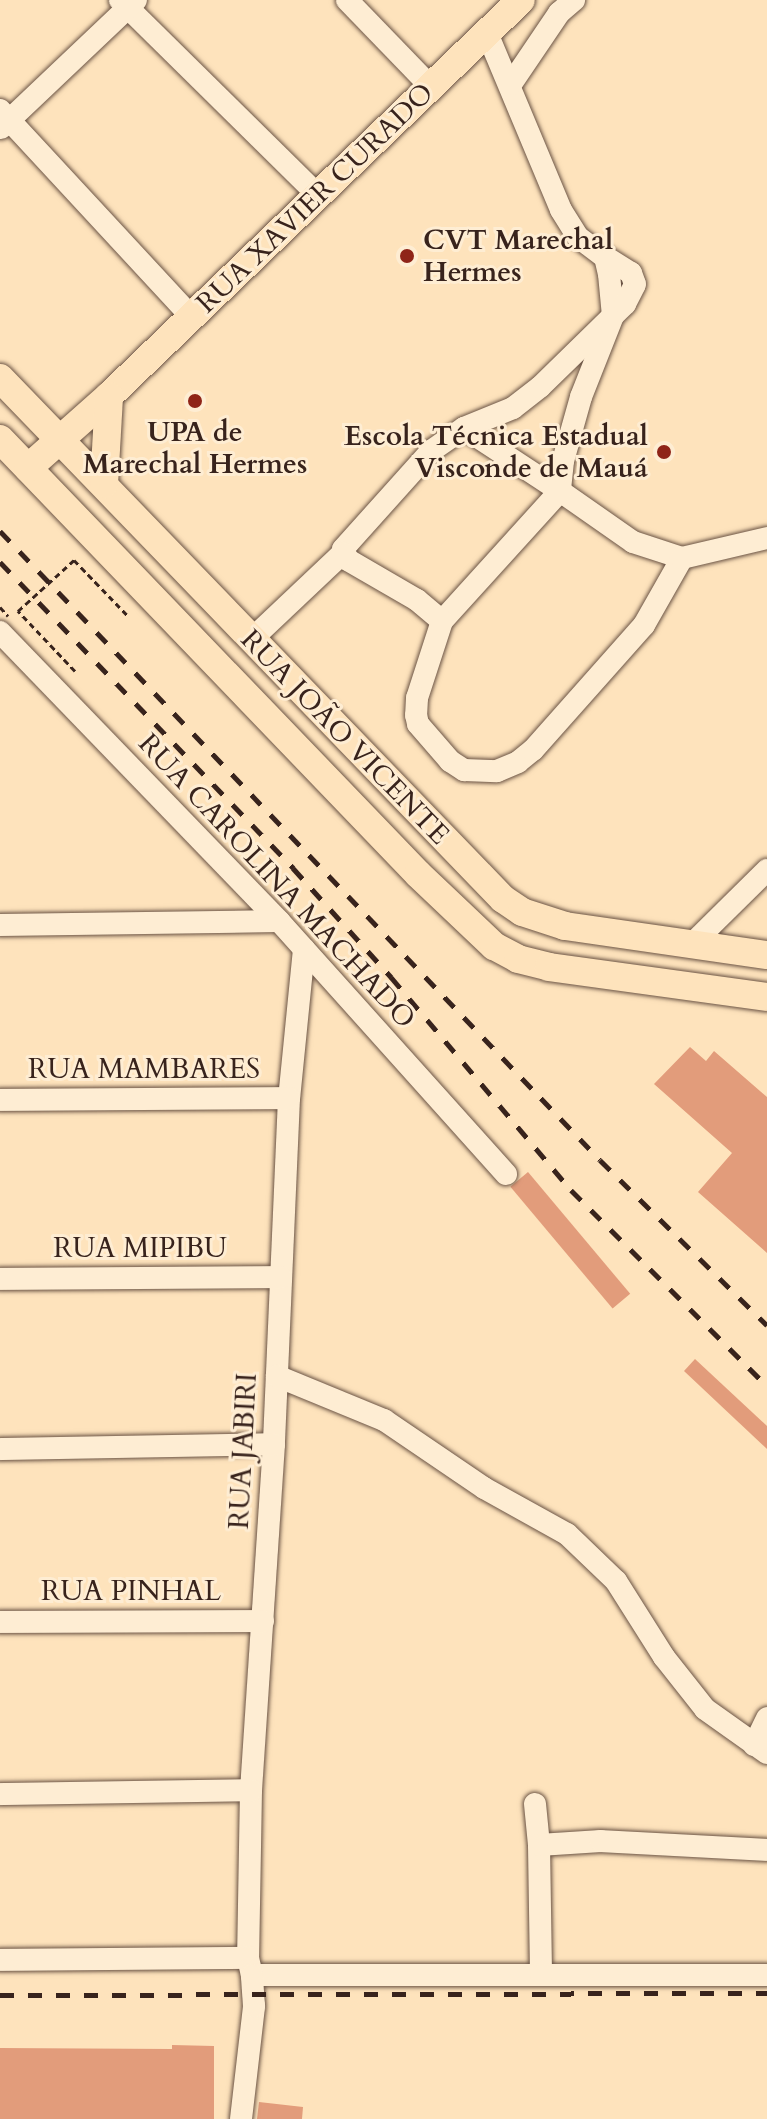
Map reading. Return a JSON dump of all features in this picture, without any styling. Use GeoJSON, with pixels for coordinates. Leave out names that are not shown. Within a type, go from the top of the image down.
{"type":"FeatureCollection","features":[{"type":"Feature","properties":{"kind":"main road","name":"RUA XAVIER CURADO"},"geometry":{"type":"LineString","coordinates":[[28,468],[109,396],[521,0]]}},
{"type":"Feature","properties":{"kind":"main road","name":"RUA JOÃO VICENTE"},"geometry":{"type":"LineString","coordinates":[[0,378],[456,854],[503,899],[542,920],[767,955]]}},
{"type":"Feature","properties":{"kind":"main road"},"geometry":{"type":"LineString","coordinates":[[104,484],[109,396]]}},
{"type":"Feature","properties":{"kind":"main road","name":"RUA JOÃO VICENTE"},"geometry":{"type":"LineString","coordinates":[[0,439],[472,928],[518,959],[670,985],[767,997]]}},
{"type":"Feature","properties":{"kind":"main road"},"geometry":{"type":"LineString","coordinates":[[220,669],[252,639]]}},
{"type":"Feature","properties":{"kind":"main road"},"geometry":{"type":"LineString","coordinates":[[418,874],[456,854]]}},
{"type":"Feature","properties":{"kind":"main road"},"geometry":{"type":"LineString","coordinates":[[670,985],[683,944]]}},
{"type":"Feature","properties":{"kind":"street"},"geometry":{"type":"LineString","coordinates":[[347,0],[431,87]]}},
{"type":"Feature","properties":{"kind":"street"},"geometry":{"type":"LineString","coordinates":[[511,84],[559,13],[574,0]]}},
{"type":"Feature","properties":{"kind":"street"},"geometry":{"type":"LineString","coordinates":[[191,316],[3,120],[128,3],[317,194]]}},
{"type":"Feature","properties":{"kind":"street"},"geometry":{"type":"LineString","coordinates":[[252,639],[343,553],[346,542],[431,451],[464,428],[513,408],[531,394],[625,304],[635,284],[629,270],[605,257],[572,230],[487,33]]}},
{"type":"Feature","properties":{"kind":"street"},"geometry":{"type":"LineString","coordinates":[[613,316],[581,397],[563,461],[560,491],[442,621],[417,698],[417,720],[458,768],[497,771],[518,762],[533,750],[644,625],[682,558]]}},
{"type":"Feature","properties":{"kind":"street"},"geometry":{"type":"LineString","coordinates":[[464,428],[633,542],[682,558],[767,538]]}},
{"type":"Feature","properties":{"kind":"street"},"geometry":{"type":"LineString","coordinates":[[343,553],[417,600],[442,621]]}},
{"type":"Feature","properties":{"kind":"street","name":"RUA CAROLINA MACHADO"},"geometry":{"type":"LineString","coordinates":[[0,632],[279,921],[506,1174]]}},
{"type":"Feature","properties":{"kind":"street"},"geometry":{"type":"LineString","coordinates":[[683,944],[765,877]]}},
{"type":"Feature","properties":{"kind":"street"},"geometry":{"type":"LineString","coordinates":[[0,925],[279,921]]}},
{"type":"Feature","properties":{"kind":"street","name":"RUA JABIRI"},"geometry":{"type":"LineString","coordinates":[[241,2119],[254,2006],[250,1966],[251,1790],[274,1444],[289,1098],[304,949]]}},
{"type":"Feature","properties":{"kind":"street","name":"RUA MAMBARES"},"geometry":{"type":"LineString","coordinates":[[0,1100],[289,1098]]}},
{"type":"Feature","properties":{"kind":"street","name":"RUA MIPIBU"},"geometry":{"type":"LineString","coordinates":[[0,1279],[281,1277]]}},
{"type":"Feature","properties":{"kind":"street"},"geometry":{"type":"LineString","coordinates":[[277,1376],[384,1420],[484,1488],[567,1534],[616,1581],[664,1657],[695,1698],[716,1719],[760,1749],[767,1718]]}},
{"type":"Feature","properties":{"kind":"street"},"geometry":{"type":"LineString","coordinates":[[0,1449],[274,1444]]}},
{"type":"Feature","properties":{"kind":"street","name":"RUA PINHAL"},"geometry":{"type":"LineString","coordinates":[[0,1622],[263,1621]]}},
{"type":"Feature","properties":{"kind":"street"},"geometry":{"type":"LineString","coordinates":[[0,1794],[251,1790]]}},
{"type":"Feature","properties":{"kind":"street"},"geometry":{"type":"LineString","coordinates":[[535,1804],[539,1845],[541,1975]]}},
{"type":"Feature","properties":{"kind":"street"},"geometry":{"type":"LineString","coordinates":[[539,1845],[627,1842],[767,1850]]}},
{"type":"Feature","properties":{"kind":"street"},"geometry":{"type":"LineString","coordinates":[[0,1960],[541,1975],[767,1975]]}},
{"type":"Feature","properties":{"kind":"path"},"geometry":{"type":"LineString","coordinates":[[75,671],[18,611],[74,560],[128,616]]}},
{"type":"Feature","properties":{"kind":"building"},"geometry":{"type":"Polygon","coordinates":[[[690,1047],[706,1061],[714,1051],[767,1097],[767,1253],[698,1192],[732,1153],[654,1084],[690,1047]]]}},
{"type":"Feature","properties":{"kind":"building"},"geometry":{"type":"Polygon","coordinates":[[[528,1172],[630,1294],[613,1309],[510,1187],[528,1172]]]}},
{"type":"Feature","properties":{"kind":"building"},"geometry":{"type":"Polygon","coordinates":[[[695,1359],[767,1426],[767,1449],[684,1371],[695,1359]]]}},
{"type":"Feature","properties":{"kind":"building"},"geometry":{"type":"Polygon","coordinates":[[[172,2045],[214,2046],[214,2119],[0,2119],[0,2048],[172,2049],[172,2045]]]}},
{"type":"Feature","properties":{"kind":"building"},"geometry":{"type":"Polygon","coordinates":[[[259,2102],[303,2107],[302,2119],[257,2119],[259,2102]]]}},
{"type":"Feature","properties":{"kind":"railway"},"geometry":{"type":"LineString","coordinates":[[0,531],[600,1160],[767,1325]]}},
{"type":"Feature","properties":{"kind":"railway"},"geometry":{"type":"LineString","coordinates":[[0,562],[293,868],[391,977],[571,1190],[767,1386]]}},
{"type":"Feature","properties":{"kind":"railway"},"geometry":{"type":"LineString","coordinates":[[0,1995],[767,1993]]}},
{"type":"Feature","properties":{"kind":"place","name":"CVT Marechal Hermes"},"geometry":{"type":"Point","coordinates":[407,256]}},
{"type":"Feature","properties":{"kind":"place","name":"UPA de Marechal Hermes"},"geometry":{"type":"Point","coordinates":[195,401]}},
{"type":"Feature","properties":{"kind":"place","name":"Escola Técnica Estadual Visconde de Mauá"},"geometry":{"type":"Point","coordinates":[664,452]}}]}
